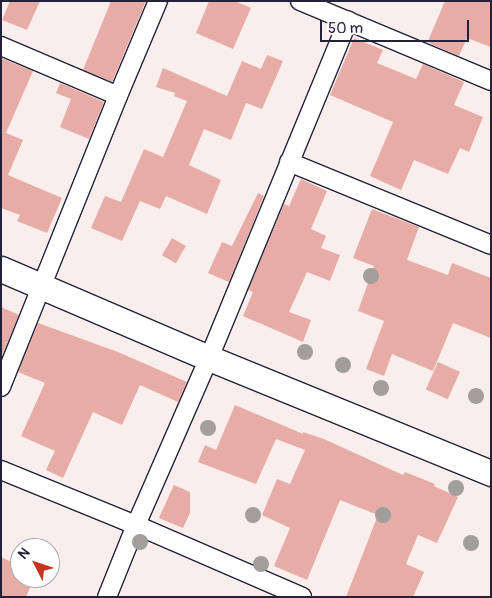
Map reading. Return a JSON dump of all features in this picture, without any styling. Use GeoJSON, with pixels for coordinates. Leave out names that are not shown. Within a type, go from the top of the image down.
{"type":"FeatureCollection","features":[{"type":"Feature","properties":{"kind":"street"},"geometry":{"type":"LineString","coordinates":[[1,387],[158,1]]}},
{"type":"Feature","properties":{"kind":"street"},"geometry":{"type":"LineString","coordinates":[[300,1],[491,81]]}},
{"type":"Feature","properties":{"kind":"street"},"geometry":{"type":"LineString","coordinates":[[106,597],[209,358],[348,22]]}},
{"type":"Feature","properties":{"kind":"street"},"geometry":{"type":"LineString","coordinates":[[1,46],[118,96]]}},
{"type":"Feature","properties":{"kind":"street"},"geometry":{"type":"LineString","coordinates":[[289,162],[491,245]]}},
{"type":"Feature","properties":{"kind":"street"},"geometry":{"type":"LineString","coordinates":[[1,269],[209,358],[491,473]]}},
{"type":"Feature","properties":{"kind":"street"},"geometry":{"type":"LineString","coordinates":[[1,470],[136,525],[302,597]]}},
{"type":"Feature","properties":{"kind":"building"},"geometry":{"type":"Polygon","coordinates":[[[10,1],[40,1],[27,30],[2,20],[10,1]]]}},
{"type":"Feature","properties":{"kind":"building"},"geometry":{"type":"Polygon","coordinates":[[[111,1],[146,1],[112,82],[83,70],[111,1]]]}},
{"type":"Feature","properties":{"kind":"building"},"geometry":{"type":"Polygon","coordinates":[[[209,1],[235,1],[251,8],[233,49],[196,33],[209,1]]]}},
{"type":"Feature","properties":{"kind":"building"},"geometry":{"type":"Polygon","coordinates":[[[445,1],[491,1],[491,47],[467,38],[459,56],[428,41],[445,1]]]}},
{"type":"Feature","properties":{"kind":"building"},"geometry":{"type":"Polygon","coordinates":[[[354,38],[383,50],[377,63],[416,79],[423,64],[464,82],[454,105],[483,117],[469,152],[460,148],[448,174],[414,160],[401,190],[370,176],[393,122],[330,95],[354,38]]]}},
{"type":"Feature","properties":{"kind":"building"},"geometry":{"type":"Polygon","coordinates":[[[267,55],[283,61],[262,109],[246,103],[231,140],[204,129],[189,165],[221,180],[207,214],[166,196],[160,209],[140,201],[122,241],[91,228],[105,196],[121,202],[144,149],[163,157],[187,101],[174,96],[175,93],[156,87],[163,68],[227,96],[242,61],[261,69],[267,55]]]}},
{"type":"Feature","properties":{"kind":"building"},"geometry":{"type":"Polygon","coordinates":[[[1,58],[33,71],[6,133],[23,140],[8,175],[62,198],[47,233],[17,221],[20,215],[1,208],[1,58]]]}},
{"type":"Feature","properties":{"kind":"building"},"geometry":{"type":"Polygon","coordinates":[[[60,83],[104,102],[89,139],[60,127],[71,99],[56,93],[60,83]]]}},
{"type":"Feature","properties":{"kind":"building"},"geometry":{"type":"Polygon","coordinates":[[[301,179],[327,191],[311,229],[326,236],[321,248],[340,255],[330,281],[307,272],[289,312],[311,320],[303,342],[243,316],[253,292],[248,290],[284,204],[289,206],[301,179]]]}},
{"type":"Feature","properties":{"kind":"building"},"geometry":{"type":"Polygon","coordinates":[[[258,193],[264,196],[229,282],[208,273],[222,242],[232,246],[258,193]]]}},
{"type":"Feature","properties":{"kind":"building"},"geometry":{"type":"Polygon","coordinates":[[[372,209],[419,227],[407,260],[448,275],[452,263],[491,278],[491,338],[453,323],[433,371],[392,354],[384,376],[366,369],[384,321],[358,311],[374,266],[353,258],[372,209]]]}},
{"type":"Feature","properties":{"kind":"building"},"geometry":{"type":"Polygon","coordinates":[[[172,238],[186,246],[176,263],[162,255],[172,238]]]}},
{"type":"Feature","properties":{"kind":"building"},"geometry":{"type":"Polygon","coordinates":[[[1,307],[19,315],[1,358],[1,307]]]}},
{"type":"Feature","properties":{"kind":"building"},"geometry":{"type":"Polygon","coordinates":[[[38,323],[118,352],[187,382],[178,402],[140,385],[122,425],[93,412],[63,478],[46,470],[55,451],[21,436],[45,383],[18,372],[38,323]]]}},
{"type":"Feature","properties":{"kind":"building"},"geometry":{"type":"Polygon","coordinates":[[[438,362],[460,372],[448,399],[426,389],[438,362]]]}},
{"type":"Feature","properties":{"kind":"building"},"geometry":{"type":"Polygon","coordinates":[[[235,405],[303,434],[303,432],[324,439],[403,475],[405,472],[435,484],[434,486],[458,497],[437,543],[418,535],[406,564],[424,572],[413,597],[346,597],[378,515],[340,500],[307,580],[274,566],[290,528],[262,515],[277,479],[290,484],[305,450],[276,439],[256,484],[198,462],[205,445],[216,450],[235,405]]]}},
{"type":"Feature","properties":{"kind":"building"},"geometry":{"type":"Polygon","coordinates":[[[174,485],[190,492],[190,513],[183,528],[159,518],[174,485]]]}},
{"type":"Feature","properties":{"kind":"building"},"geometry":{"type":"Polygon","coordinates":[[[1,557],[10,561],[10,588],[30,588],[26,597],[1,597],[1,557]]]}}]}
